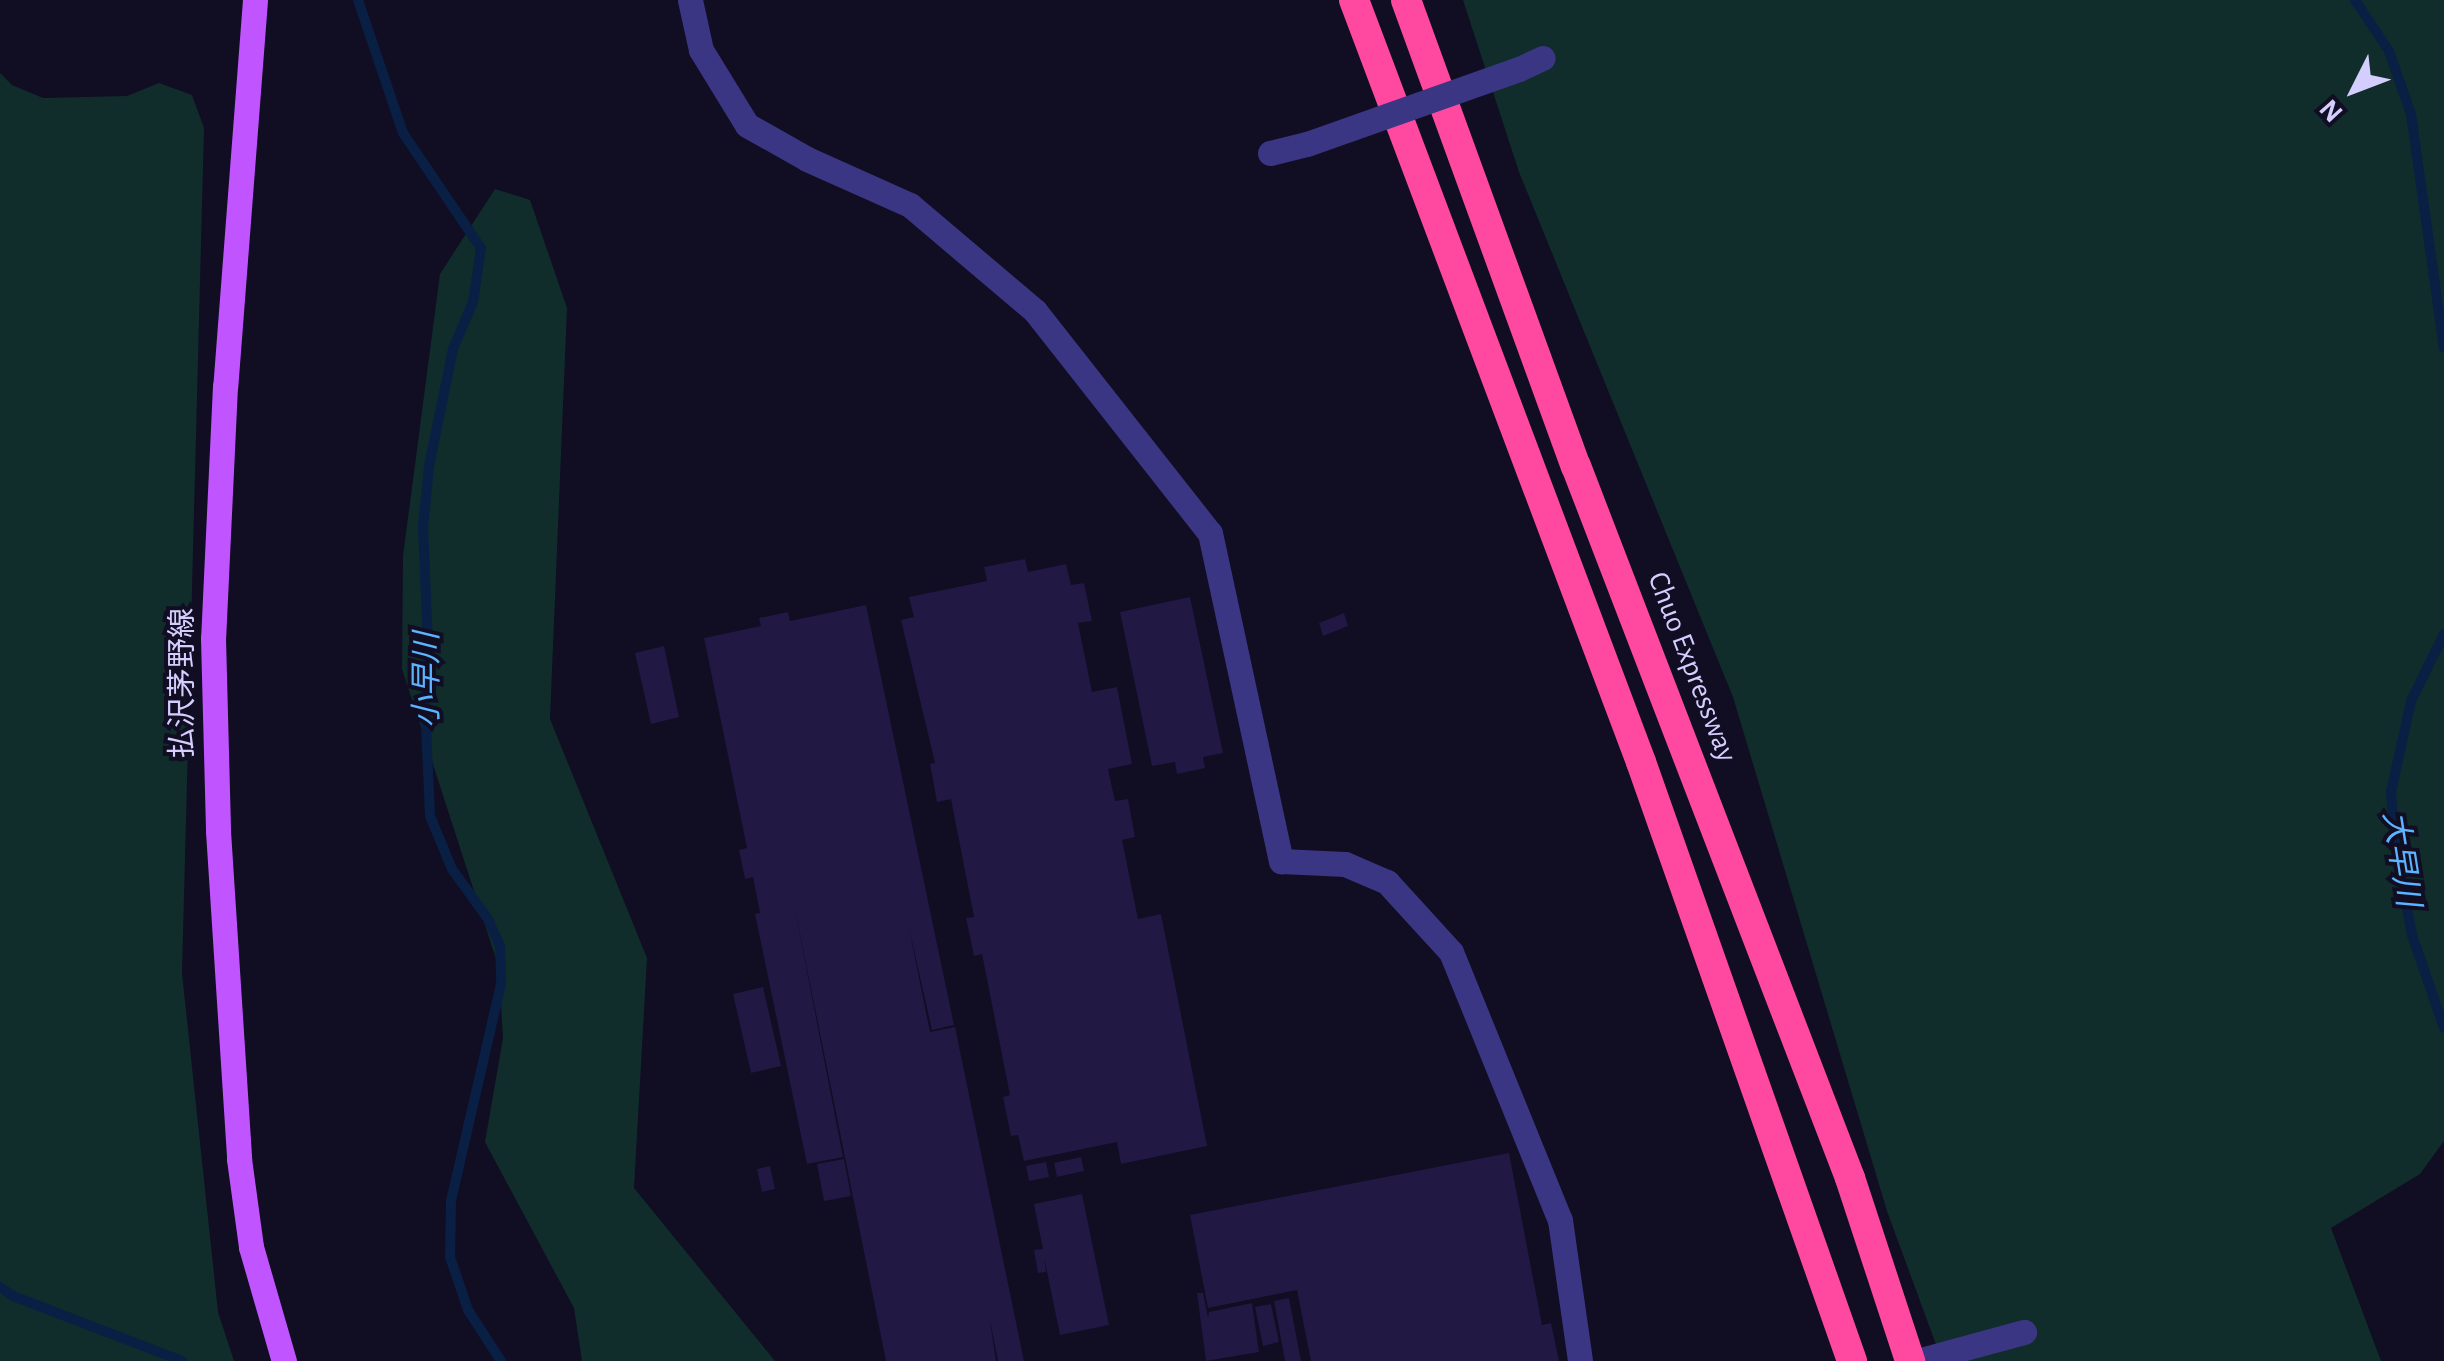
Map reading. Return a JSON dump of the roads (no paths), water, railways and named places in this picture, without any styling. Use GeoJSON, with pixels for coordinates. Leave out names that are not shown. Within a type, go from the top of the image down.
{"type":"FeatureCollection","features":[{"type":"Feature","properties":{"kind":"highway"},"geometry":{"type":"LineString","coordinates":[[1354,0],[1641,762],[1852,1361]]}},
{"type":"Feature","properties":{"kind":"highway","name":"Chuo Expressway"},"geometry":{"type":"LineString","coordinates":[[1406,0],[1570,447],[1850,1178],[1914,1361]]}},
{"type":"Feature","properties":{"kind":"main road","name":"払沢茅野線"},"geometry":{"type":"LineString","coordinates":[[254,0],[225,386],[214,658],[218,832],[239,1159],[251,1248],[284,1361]]}},
{"type":"Feature","properties":{"kind":"street"},"geometry":{"type":"LineString","coordinates":[[690,0],[701,50],[747,126],[806,159],[910,205],[1035,311],[1210,534],[1281,861],[1345,864],[1387,882],[1451,952],[1560,1220],[1580,1361]]}},
{"type":"Feature","properties":{"kind":"street"},"geometry":{"type":"LineString","coordinates":[[1270,153],[1307,144],[1531,64]]}},
{"type":"Feature","properties":{"kind":"street"},"geometry":{"type":"LineString","coordinates":[[1914,1361],[2013,1334]]}},
{"type":"Feature","properties":{"kind":"waterway","name":"小早川"},"geometry":{"type":"LineString","coordinates":[[358,0],[403,133],[481,248],[473,302],[453,349],[429,466],[423,527],[428,647],[425,705],[430,816],[452,869],[488,919],[500,946],[501,984],[451,1201],[450,1257],[468,1310],[501,1361]]}},
{"type":"Feature","properties":{"kind":"waterway","name":"大早川"},"geometry":{"type":"LineString","coordinates":[[2355,0],[2389,51],[2411,114],[2444,348]]}},
{"type":"Feature","properties":{"kind":"waterway","name":"大早川"},"geometry":{"type":"LineString","coordinates":[[2444,634],[2411,701],[2391,792],[2395,844],[2412,935],[2444,1028]]}},
{"type":"Feature","properties":{"kind":"waterway"},"geometry":{"type":"LineString","coordinates":[[0,1287],[13,1296],[182,1361]]}}]}
